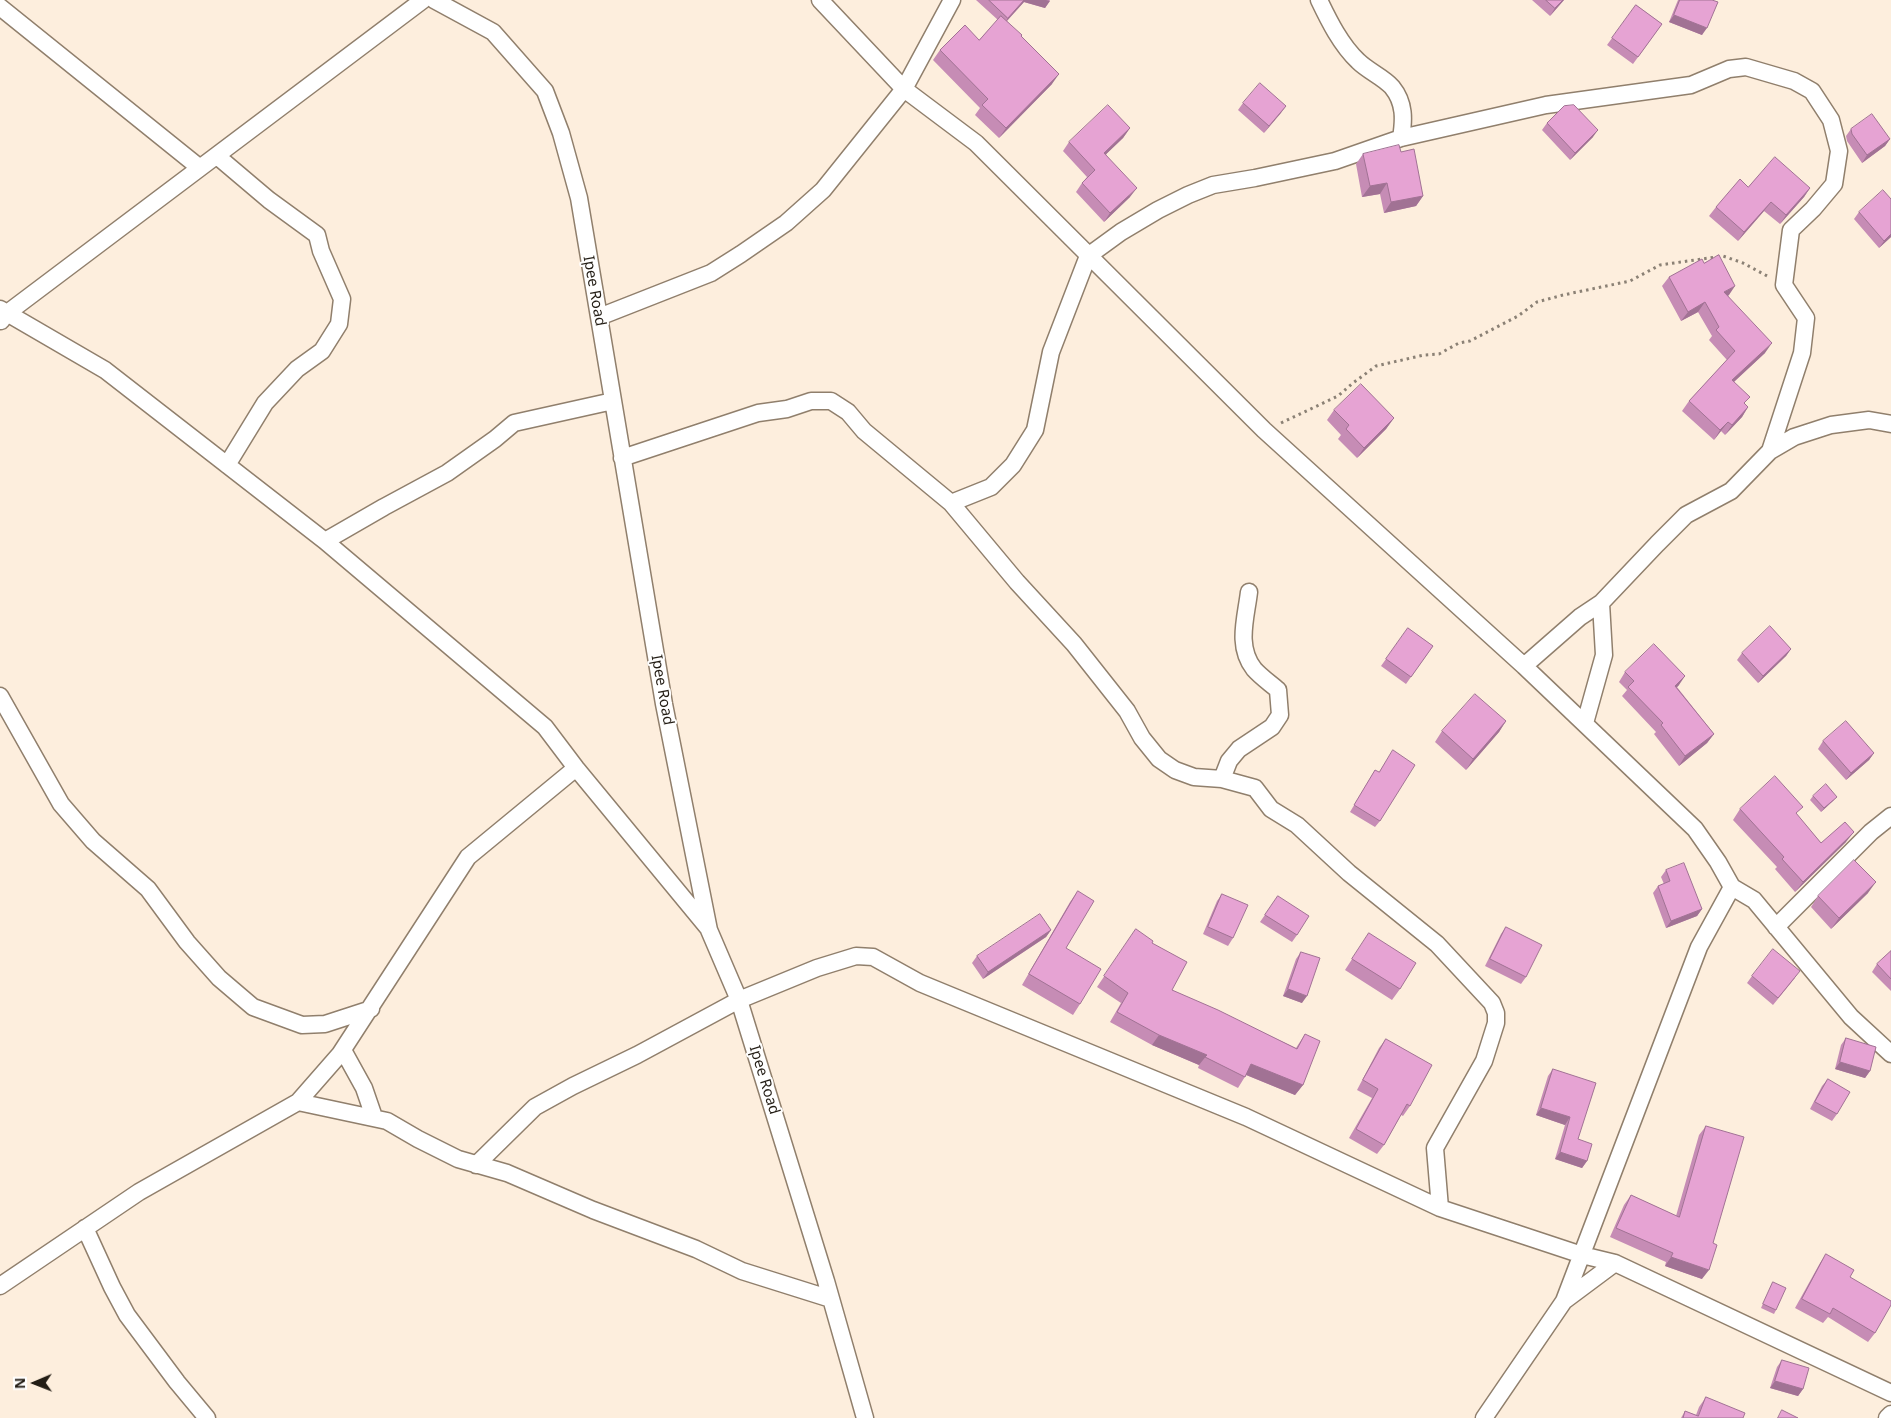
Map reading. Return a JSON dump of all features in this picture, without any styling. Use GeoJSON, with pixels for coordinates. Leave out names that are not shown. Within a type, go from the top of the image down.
{"type":"FeatureCollection","features":[{"type":"Feature","properties":{"kind":"street"},"geometry":{"type":"LineString","coordinates":[[423,0],[2,315],[105,370],[325,541],[545,727],[576,768],[709,930]]}},
{"type":"Feature","properties":{"kind":"street","name":"Ipee Road"},"geometry":{"type":"LineString","coordinates":[[434,0],[494,32],[545,91],[561,134],[579,198],[664,704],[709,930],[739,1000],[831,1299],[864,1418]]}},
{"type":"Feature","properties":{"kind":"street"},"geometry":{"type":"LineString","coordinates":[[820,0],[904,89],[976,143],[1264,430],[1524,666],[1695,829],[1718,862],[1732,887],[1754,900],[1851,1018],[1891,1054]]}},
{"type":"Feature","properties":{"kind":"street"},"geometry":{"type":"LineString","coordinates":[[599,317],[711,272],[741,254],[786,222],[823,190],[904,89],[952,0]]}},
{"type":"Feature","properties":{"kind":"street"},"geometry":{"type":"LineString","coordinates":[[1319,0],[1338,36],[1358,61],[1392,87],[1402,106],[1404,120],[1401,138]]}},
{"type":"Feature","properties":{"kind":"street"},"geometry":{"type":"LineString","coordinates":[[0,7],[200,168]]}},
{"type":"Feature","properties":{"kind":"street"},"geometry":{"type":"LineString","coordinates":[[951,503],[991,486],[1013,465],[1035,430],[1051,352],[1088,256],[1121,232],[1158,210],[1213,185],[1335,161],[1401,138],[1546,105],[1691,85],[1729,69],[1746,67],[1794,81],[1812,91],[1831,120],[1839,151],[1834,184],[1813,209],[1790,230],[1784,285],[1806,318],[1802,353],[1770,451]]}},
{"type":"Feature","properties":{"kind":"street"},"geometry":{"type":"LineString","coordinates":[[217,156],[269,200],[317,235],[320,251],[342,299],[339,324],[322,351],[297,369],[265,403],[227,465]]}},
{"type":"Feature","properties":{"kind":"street"},"geometry":{"type":"LineString","coordinates":[[325,541],[447,473],[495,440],[514,424],[613,401]]}},
{"type":"Feature","properties":{"kind":"street"},"geometry":{"type":"LineString","coordinates":[[622,458],[758,413],[788,408],[811,401],[831,401],[848,412],[864,431],[951,503],[1017,582],[1074,644],[1127,711],[1142,738],[1159,759],[1175,770],[1194,777],[1222,779],[1255,788],[1271,809],[1297,824],[1349,873],[1437,944],[1492,1003],[1496,1013],[1496,1023],[1484,1060],[1435,1148],[1440,1208]]}},
{"type":"Feature","properties":{"kind":"street"},"geometry":{"type":"LineString","coordinates":[[1524,666],[1580,617],[1601,603],[1686,515],[1731,491],[1770,451],[1794,437],[1831,425],[1869,420],[1891,424]]}},
{"type":"Feature","properties":{"kind":"street"},"geometry":{"type":"LineString","coordinates":[[1222,779],[1229,761],[1239,749],[1272,727],[1280,715],[1278,690],[1256,670],[1247,658],[1243,646],[1243,631],[1249,592]]}},
{"type":"Feature","properties":{"kind":"street"},"geometry":{"type":"LineString","coordinates":[[1585,724],[1604,655],[1601,603]]}},
{"type":"Feature","properties":{"kind":"street"},"geometry":{"type":"LineString","coordinates":[[0,696],[61,804],[93,841],[148,889],[187,942],[219,978],[253,1007],[302,1025],[325,1024],[371,1010]]}},
{"type":"Feature","properties":{"kind":"street"},"geometry":{"type":"LineString","coordinates":[[0,1286],[139,1192],[298,1102],[344,1050],[468,858],[576,768]]}},
{"type":"Feature","properties":{"kind":"street"},"geometry":{"type":"LineString","coordinates":[[1776,927],[1872,832],[1891,816]]}},
{"type":"Feature","properties":{"kind":"street"},"geometry":{"type":"LineString","coordinates":[[1484,1418],[1564,1300],[1640,1097],[1699,947],[1732,887]]}},
{"type":"Feature","properties":{"kind":"street"},"geometry":{"type":"LineString","coordinates":[[476,1165],[535,1107],[739,1000],[817,968],[856,956],[873,957],[920,983],[1246,1117],[1440,1208],[1582,1255],[1615,1263],[1891,1393]]}},
{"type":"Feature","properties":{"kind":"street"},"geometry":{"type":"LineString","coordinates":[[344,1050],[364,1088],[374,1116]]}},
{"type":"Feature","properties":{"kind":"street"},"geometry":{"type":"LineString","coordinates":[[298,1102],[332,1110],[374,1116],[387,1121],[442,1152],[476,1165],[507,1173],[593,1210],[696,1249],[742,1271],[831,1299]]}},
{"type":"Feature","properties":{"kind":"street"},"geometry":{"type":"LineString","coordinates":[[84,1228],[127,1315],[177,1382],[208,1418]]}},
{"type":"Feature","properties":{"kind":"street"},"geometry":{"type":"LineString","coordinates":[[1564,1300],[1615,1263]]}},
{"type":"Feature","properties":{"kind":"street"},"geometry":{"type":"LineString","coordinates":[[1887,1418],[1891,1414]]}},
{"type":"Feature","properties":{"kind":"path"},"geometry":{"type":"LineString","coordinates":[[1264,430],[1338,396],[1352,383],[1376,366],[1424,355],[1440,354],[1459,343],[1470,341],[1518,316],[1538,302],[1630,281],[1660,266],[1723,256],[1743,263],[1784,285]]}},
{"type":"Feature","properties":{"kind":"building"},"geometry":{"type":"Polygon","coordinates":[[[989,0],[1024,0],[1008,18],[989,0]]]}},
{"type":"Feature","properties":{"kind":"building"},"geometry":{"type":"Polygon","coordinates":[[[1546,0],[1563,0],[1555,8],[1546,0]]]}},
{"type":"Feature","properties":{"kind":"building"},"geometry":{"type":"Polygon","coordinates":[[[1680,0],[1712,0],[1718,2],[1707,28],[1674,15],[1680,0]]]}},
{"type":"Feature","properties":{"kind":"building"},"geometry":{"type":"Polygon","coordinates":[[[1636,5],[1662,24],[1638,57],[1612,38],[1636,5]]]}},
{"type":"Feature","properties":{"kind":"building"},"geometry":{"type":"Polygon","coordinates":[[[1001,16],[1059,74],[1006,128],[982,105],[988,99],[940,50],[965,25],[979,40],[1001,16]]]}},
{"type":"Feature","properties":{"kind":"building"},"geometry":{"type":"Polygon","coordinates":[[[1260,83],[1286,106],[1269,126],[1243,103],[1260,83]]]}},
{"type":"Feature","properties":{"kind":"building"},"geometry":{"type":"Polygon","coordinates":[[[1108,105],[1130,128],[1104,153],[1137,188],[1110,213],[1082,183],[1095,170],[1069,142],[1108,105]]]}},
{"type":"Feature","properties":{"kind":"building"},"geometry":{"type":"Polygon","coordinates":[[[1574,105],[1598,130],[1575,153],[1547,123],[1564,106],[1574,105]]]}},
{"type":"Feature","properties":{"kind":"building"},"geometry":{"type":"Polygon","coordinates":[[[1872,114],[1890,139],[1867,155],[1852,134],[1851,129],[1872,114]]]}},
{"type":"Feature","properties":{"kind":"building"},"geometry":{"type":"Polygon","coordinates":[[[1399,145],[1401,152],[1414,149],[1423,196],[1391,202],[1387,183],[1370,186],[1363,154],[1399,145]]]}},
{"type":"Feature","properties":{"kind":"building"},"geometry":{"type":"Polygon","coordinates":[[[1775,157],[1810,188],[1786,215],[1771,202],[1744,232],[1716,207],[1740,179],[1748,187],[1775,157]]]}},
{"type":"Feature","properties":{"kind":"building"},"geometry":{"type":"Polygon","coordinates":[[[1883,190],[1891,199],[1891,234],[1884,241],[1859,212],[1883,190]]]}},
{"type":"Feature","properties":{"kind":"building"},"geometry":{"type":"Polygon","coordinates":[[[1719,255],[1735,286],[1724,292],[1772,343],[1732,380],[1750,397],[1744,403],[1748,407],[1732,425],[1728,422],[1720,430],[1689,401],[1735,351],[1716,330],[1719,327],[1705,302],[1688,312],[1669,277],[1702,259],[1704,263],[1719,255]]]}},
{"type":"Feature","properties":{"kind":"building"},"geometry":{"type":"Polygon","coordinates":[[[1361,384],[1394,418],[1364,448],[1346,429],[1349,425],[1334,410],[1361,384]]]}},
{"type":"Feature","properties":{"kind":"building"},"geometry":{"type":"Polygon","coordinates":[[[1770,626],[1791,649],[1763,676],[1742,653],[1770,626]]]}},
{"type":"Feature","properties":{"kind":"building"},"geometry":{"type":"Polygon","coordinates":[[[1408,628],[1433,646],[1411,677],[1386,659],[1408,628]]]}},
{"type":"Feature","properties":{"kind":"building"},"geometry":{"type":"Polygon","coordinates":[[[1654,644],[1685,676],[1675,686],[1714,734],[1685,756],[1661,725],[1663,723],[1628,687],[1634,681],[1625,672],[1654,644]]]}},
{"type":"Feature","properties":{"kind":"building"},"geometry":{"type":"Polygon","coordinates":[[[1475,694],[1506,721],[1473,759],[1442,731],[1475,694]]]}},
{"type":"Feature","properties":{"kind":"building"},"geometry":{"type":"Polygon","coordinates":[[[1846,721],[1874,753],[1851,773],[1823,741],[1846,721]]]}},
{"type":"Feature","properties":{"kind":"building"},"geometry":{"type":"Polygon","coordinates":[[[1393,750],[1415,765],[1380,821],[1354,805],[1375,770],[1379,772],[1393,750]]]}},
{"type":"Feature","properties":{"kind":"building"},"geometry":{"type":"Polygon","coordinates":[[[1775,776],[1803,807],[1796,813],[1821,843],[1845,822],[1854,832],[1803,882],[1782,859],[1784,857],[1740,809],[1775,776]]]}},
{"type":"Feature","properties":{"kind":"building"},"geometry":{"type":"Polygon","coordinates":[[[1826,784],[1837,797],[1824,808],[1813,796],[1826,784]]]}},
{"type":"Feature","properties":{"kind":"building"},"geometry":{"type":"Polygon","coordinates":[[[1854,860],[1876,882],[1839,918],[1818,896],[1854,860]]]}},
{"type":"Feature","properties":{"kind":"building"},"geometry":{"type":"Polygon","coordinates":[[[1684,863],[1702,909],[1671,921],[1658,886],[1670,881],[1666,870],[1684,863]]]}},
{"type":"Feature","properties":{"kind":"building"},"geometry":{"type":"Polygon","coordinates":[[[1078,891],[1094,901],[1066,948],[1101,969],[1080,1004],[1029,974],[1078,891]]]}},
{"type":"Feature","properties":{"kind":"building"},"geometry":{"type":"Polygon","coordinates":[[[1222,894],[1248,905],[1233,938],[1208,927],[1222,894]]]}},
{"type":"Feature","properties":{"kind":"building"},"geometry":{"type":"Polygon","coordinates":[[[1278,896],[1309,916],[1297,935],[1265,915],[1278,896]]]}},
{"type":"Feature","properties":{"kind":"building"},"geometry":{"type":"Polygon","coordinates":[[[1040,914],[1051,930],[988,972],[977,956],[1040,914]]]}},
{"type":"Feature","properties":{"kind":"building"},"geometry":{"type":"Polygon","coordinates":[[[1506,927],[1542,945],[1526,977],[1490,959],[1506,927]]]}},
{"type":"Feature","properties":{"kind":"building"},"geometry":{"type":"Polygon","coordinates":[[[1136,929],[1153,941],[1152,943],[1187,962],[1172,990],[1218,1010],[1297,1049],[1305,1034],[1320,1041],[1303,1085],[1251,1064],[1245,1077],[1205,1057],[1207,1055],[1159,1035],[1117,1012],[1128,993],[1104,976],[1136,929]]]}},
{"type":"Feature","properties":{"kind":"building"},"geometry":{"type":"Polygon","coordinates":[[[1369,933],[1416,963],[1400,989],[1352,959],[1369,933]]]}},
{"type":"Feature","properties":{"kind":"building"},"geometry":{"type":"Polygon","coordinates":[[[1773,949],[1800,971],[1778,998],[1752,976],[1773,949]]]}},
{"type":"Feature","properties":{"kind":"building"},"geometry":{"type":"Polygon","coordinates":[[[1891,951],[1891,979],[1877,964],[1891,951]]]}},
{"type":"Feature","properties":{"kind":"building"},"geometry":{"type":"Polygon","coordinates":[[[1301,952],[1320,958],[1307,996],[1288,989],[1301,952]]]}},
{"type":"Feature","properties":{"kind":"building"},"geometry":{"type":"Polygon","coordinates":[[[1846,1038],[1876,1047],[1870,1071],[1840,1062],[1846,1038]]]}},
{"type":"Feature","properties":{"kind":"building"},"geometry":{"type":"Polygon","coordinates":[[[1386,1039],[1432,1065],[1410,1106],[1407,1104],[1384,1145],[1356,1129],[1378,1089],[1363,1080],[1386,1039]]]}},
{"type":"Feature","properties":{"kind":"building"},"geometry":{"type":"Polygon","coordinates":[[[1553,1069],[1596,1083],[1578,1139],[1592,1144],[1587,1161],[1560,1152],[1570,1117],[1541,1108],[1553,1069]]]}},
{"type":"Feature","properties":{"kind":"building"},"geometry":{"type":"Polygon","coordinates":[[[1828,1079],[1850,1092],[1837,1114],[1815,1102],[1828,1079]]]}},
{"type":"Feature","properties":{"kind":"building"},"geometry":{"type":"Polygon","coordinates":[[[1706,1126],[1744,1137],[1713,1243],[1717,1245],[1709,1270],[1671,1257],[1673,1253],[1616,1228],[1631,1195],[1679,1217],[1706,1126]]]}},
{"type":"Feature","properties":{"kind":"building"},"geometry":{"type":"Polygon","coordinates":[[[1826,1254],[1854,1270],[1850,1277],[1891,1301],[1891,1305],[1875,1333],[1833,1308],[1830,1314],[1802,1299],[1826,1254]]]}},
{"type":"Feature","properties":{"kind":"building"},"geometry":{"type":"Polygon","coordinates":[[[1773,1282],[1786,1288],[1776,1310],[1763,1304],[1773,1282]]]}},
{"type":"Feature","properties":{"kind":"building"},"geometry":{"type":"Polygon","coordinates":[[[1782,1360],[1809,1368],[1803,1389],[1775,1381],[1782,1360]]]}},
{"type":"Feature","properties":{"kind":"building"},"geometry":{"type":"Polygon","coordinates":[[[1706,1397],[1745,1413],[1743,1418],[1683,1418],[1685,1411],[1698,1416],[1706,1397]]]}},
{"type":"Feature","properties":{"kind":"building"},"geometry":{"type":"Polygon","coordinates":[[[1782,1410],[1798,1418],[1778,1418],[1782,1410]]]}}]}
